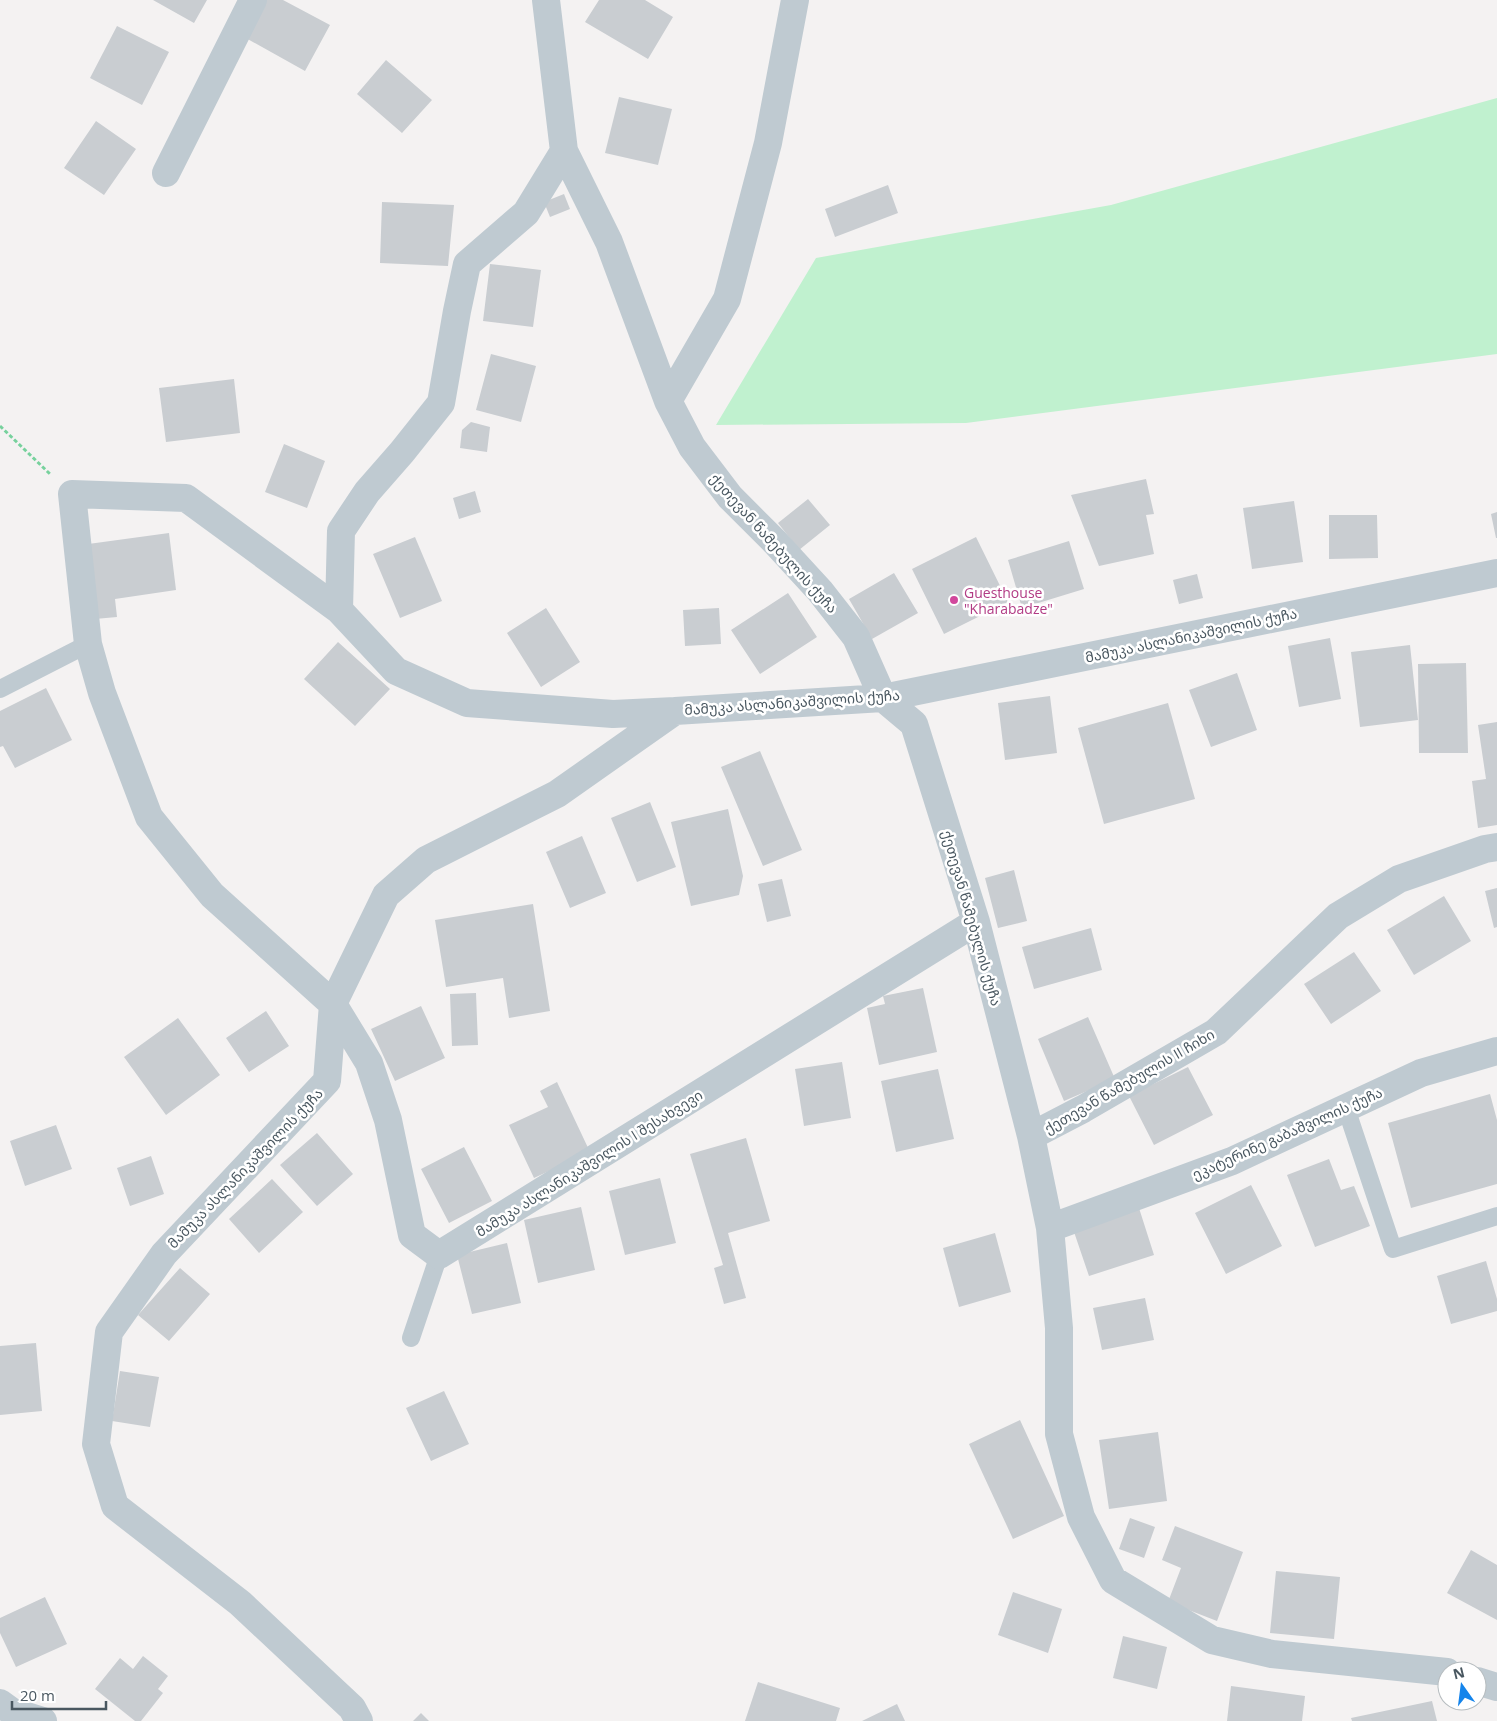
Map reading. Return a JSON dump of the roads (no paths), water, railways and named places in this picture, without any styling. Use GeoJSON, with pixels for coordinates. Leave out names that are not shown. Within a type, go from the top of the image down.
{"type":"FeatureCollection","features":[{"type":"Feature","properties":{"kind":"street"},"geometry":{"type":"LineString","coordinates":[[166,173],[253,0]]}},
{"type":"Feature","properties":{"kind":"street","name":"ქეთევან წამებულის ქუჩა"},"geometry":{"type":"LineString","coordinates":[[546,0],[564,151],[609,242],[668,401],[692,447],[730,497],[820,591],[856,637],[882,698],[914,724],[976,922],[1031,1136],[1050,1228],[1059,1328],[1059,1434],[1081,1518],[1113,1580],[1212,1640],[1272,1654],[1437,1671]]}},
{"type":"Feature","properties":{"kind":"street"},"geometry":{"type":"LineString","coordinates":[[668,401],[727,299],[768,143],[795,0]]}},
{"type":"Feature","properties":{"kind":"street"},"geometry":{"type":"LineString","coordinates":[[339,610],[341,532],[367,492],[441,403],[467,264],[526,213],[564,151]]}},
{"type":"Feature","properties":{"kind":"street"},"geometry":{"type":"LineString","coordinates":[[439,1256],[412,1235],[406,1198],[386,1112],[369,1063],[333,1004],[212,895],[148,817],[102,693],[88,644],[72,494],[186,498],[339,610],[396,671],[467,703],[613,714],[675,711]]}},
{"type":"Feature","properties":{"kind":"street","name":"მამუკა ასლანიკაშვილის ქუჩა"},"geometry":{"type":"LineString","coordinates":[[359,1721],[352,1708],[240,1603],[115,1506],[96,1444],[109,1332],[164,1254],[327,1081],[333,1004],[386,895],[426,860],[557,794],[675,711],[882,698],[1497,573]]}},
{"type":"Feature","properties":{"kind":"street","name":"ქეთევან წამებულის II ჩიხი"},"geometry":{"type":"LineString","coordinates":[[1031,1136],[1083,1110],[1216,1032],[1338,916],[1399,879],[1486,848],[1497,847]]}},
{"type":"Feature","properties":{"kind":"street","name":"მამუკა ასლანიკაშვილის I შესახვევი"},"geometry":{"type":"LineString","coordinates":[[439,1256],[976,922]]}},
{"type":"Feature","properties":{"kind":"street","name":"ეკატერინე გაბაშვილის ქუჩა"},"geometry":{"type":"LineString","coordinates":[[1050,1228],[1232,1161],[1421,1073],[1497,1051]]}},
{"type":"Feature","properties":{"kind":"street"},"geometry":{"type":"LineString","coordinates":[[5,1712],[43,1721]]}},
{"type":"Feature","properties":{"kind":"lane"},"geometry":{"type":"LineString","coordinates":[[0,689],[88,644]]}},
{"type":"Feature","properties":{"kind":"lane"},"geometry":{"type":"LineString","coordinates":[[1346,1108],[1394,1249],[1497,1216]]}},
{"type":"Feature","properties":{"kind":"lane"},"geometry":{"type":"LineString","coordinates":[[411,1338],[439,1256]]}},
{"type":"Feature","properties":{"kind":"place","name":"Guesthouse \"Kharabadze\""},"geometry":{"type":"Point","coordinates":[954,600]}}]}
